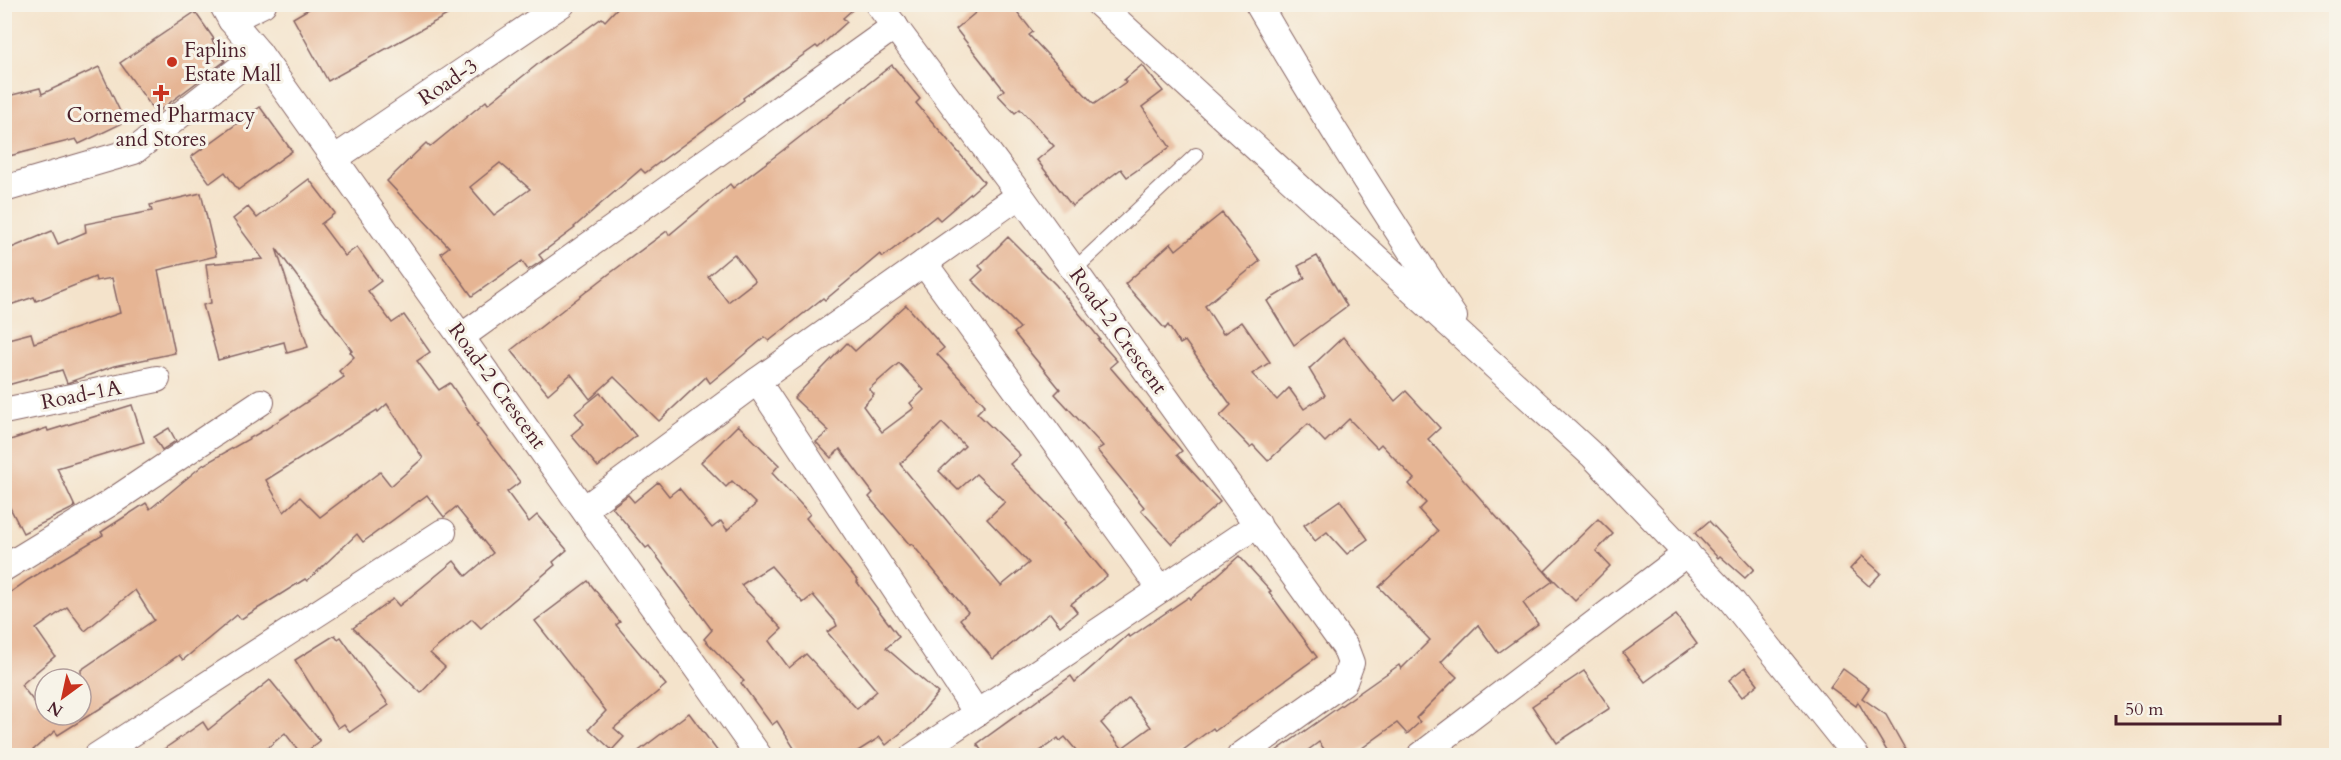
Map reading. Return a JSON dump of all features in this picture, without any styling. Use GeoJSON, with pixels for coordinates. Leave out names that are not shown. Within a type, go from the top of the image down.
{"type":"FeatureCollection","features":[{"type":"Feature","properties":{"kind":"street","name":"Road-2 Crescent"},"geometry":{"type":"LineString","coordinates":[[263,4],[226,12],[259,53],[759,756]]}},
{"type":"Feature","properties":{"kind":"street","name":"Road-3"},"geometry":{"type":"LineString","coordinates":[[334,159],[562,4]]}},
{"type":"Feature","properties":{"kind":"street","name":"Road-2 Crescent"},"geometry":{"type":"LineString","coordinates":[[878,4],[1020,195],[1345,647],[1351,663],[1344,682],[1240,756]]}},
{"type":"Feature","properties":{"kind":"street"},"geometry":{"type":"LineString","coordinates":[[1099,4],[1593,456],[1731,600],[1856,756]]}},
{"type":"Feature","properties":{"kind":"street"},"geometry":{"type":"LineString","coordinates":[[1258,4],[1299,76],[1394,226],[1476,349]]}},
{"type":"Feature","properties":{"kind":"street"},"geometry":{"type":"LineString","coordinates":[[462,337],[895,26]]}},
{"type":"Feature","properties":{"kind":"street"},"geometry":{"type":"LineString","coordinates":[[4,189],[134,151],[259,53]]}},
{"type":"Feature","properties":{"kind":"street"},"geometry":{"type":"LineString","coordinates":[[584,509],[757,381],[1020,195]]}},
{"type":"Feature","properties":{"kind":"street"},"geometry":{"type":"LineString","coordinates":[[924,263],[1161,589]]}},
{"type":"Feature","properties":{"kind":"street","name":"Road-1A"},"geometry":{"type":"LineString","coordinates":[[4,411],[157,380]]}},
{"type":"Feature","properties":{"kind":"street"},"geometry":{"type":"LineString","coordinates":[[757,381],[977,713]]}},
{"type":"Feature","properties":{"kind":"street"},"geometry":{"type":"LineString","coordinates":[[4,568],[107,505],[261,402]]}},
{"type":"Feature","properties":{"kind":"street"},"geometry":{"type":"LineString","coordinates":[[913,756],[1258,524]]}},
{"type":"Feature","properties":{"kind":"street"},"geometry":{"type":"LineString","coordinates":[[97,756],[443,532]]}},
{"type":"Feature","properties":{"kind":"street"},"geometry":{"type":"LineString","coordinates":[[1420,756],[1687,554]]}},
{"type":"Feature","properties":{"kind":"lane"},"geometry":{"type":"LineString","coordinates":[[1074,270],[1196,155]]}},
{"type":"Feature","properties":{"kind":"building"},"geometry":{"type":"Polygon","coordinates":[[[317,4],[467,4],[328,81],[293,18],[317,4]]]}},
{"type":"Feature","properties":{"kind":"building"},"geometry":{"type":"Polygon","coordinates":[[[621,4],[859,4],[843,18],[847,22],[818,48],[816,46],[743,98],[744,100],[645,173],[641,169],[575,228],[539,255],[543,260],[528,270],[522,261],[472,296],[441,253],[449,247],[387,181],[426,143],[430,147],[486,101],[488,104],[543,60],[602,18],[605,21],[621,4]],[[500,163],[470,187],[494,215],[530,189],[500,163]]]}},
{"type":"Feature","properties":{"kind":"building"},"geometry":{"type":"Polygon","coordinates":[[[986,4],[1011,4],[1033,32],[1029,35],[1094,104],[1126,82],[1124,80],[1142,65],[1163,91],[1142,107],[1170,147],[1127,177],[1121,169],[1072,206],[1037,160],[1054,146],[1020,109],[1015,113],[998,95],[1004,90],[956,29],[986,4]]]}},
{"type":"Feature","properties":{"kind":"building","name":"Faplins Estate Mall"},"geometry":{"type":"Polygon","coordinates":[[[195,12],[214,39],[212,40],[225,61],[156,113],[120,63],[195,12]]]}},
{"type":"Feature","properties":{"kind":"building"},"geometry":{"type":"Polygon","coordinates":[[[892,65],[920,99],[916,103],[984,182],[940,220],[936,216],[883,257],[880,254],[825,300],[823,298],[769,341],[765,337],[710,383],[706,377],[659,421],[614,377],[590,399],[571,374],[548,394],[511,350],[667,231],[669,235],[730,184],[733,188],[892,65]],[[734,254],[708,276],[728,302],[755,281],[734,254]]]}},
{"type":"Feature","properties":{"kind":"building"},"geometry":{"type":"Polygon","coordinates":[[[99,67],[125,122],[79,144],[76,139],[9,156],[4,139],[4,97],[40,88],[42,94],[99,67]]]}},
{"type":"Feature","properties":{"kind":"building"},"geometry":{"type":"Polygon","coordinates":[[[260,107],[292,151],[238,190],[225,172],[210,183],[191,157],[260,107]]]}},
{"type":"Feature","properties":{"kind":"building"},"geometry":{"type":"Polygon","coordinates":[[[309,179],[335,213],[321,224],[345,256],[357,247],[381,281],[368,291],[392,323],[404,315],[430,352],[417,361],[439,390],[450,383],[478,424],[476,425],[520,482],[507,492],[529,522],[537,515],[567,550],[553,562],[555,565],[481,628],[472,619],[430,653],[445,667],[421,693],[353,628],[393,599],[399,606],[454,561],[466,576],[493,553],[456,507],[444,517],[427,495],[363,542],[357,534],[307,581],[305,579],[241,619],[237,615],[183,660],[179,655],[93,713],[93,667],[85,667],[154,620],[135,590],[85,631],[67,607],[36,629],[55,656],[42,667],[33,667],[33,675],[21,685],[33,700],[33,727],[71,727],[58,735],[55,731],[26,756],[4,756],[4,597],[103,535],[101,532],[146,503],[150,509],[203,465],[266,429],[344,377],[339,371],[354,357],[350,352],[352,351],[276,248],[308,347],[287,353],[284,342],[218,360],[203,305],[211,303],[206,264],[263,259],[233,219],[248,207],[257,218],[309,179]],[[387,404],[378,412],[377,410],[266,480],[284,512],[300,497],[320,517],[380,472],[391,486],[423,458],[387,404]]]}},
{"type":"Feature","properties":{"kind":"building"},"geometry":{"type":"Polygon","coordinates":[[[201,193],[216,256],[158,270],[175,353],[114,366],[67,383],[62,370],[4,386],[4,340],[31,333],[34,343],[120,313],[112,278],[96,281],[95,277],[36,301],[34,297],[4,307],[4,251],[52,231],[58,244],[86,232],[85,224],[152,211],[150,205],[201,193]]]}},
{"type":"Feature","properties":{"kind":"building"},"geometry":{"type":"Polygon","coordinates":[[[1222,213],[1260,261],[1205,306],[1223,334],[1242,322],[1270,362],[1252,374],[1277,400],[1289,388],[1304,409],[1325,395],[1309,369],[1343,337],[1395,401],[1406,391],[1440,428],[1428,439],[1553,581],[1523,603],[1538,624],[1498,653],[1478,625],[1441,662],[1457,677],[1416,718],[1420,722],[1407,734],[1397,723],[1351,756],[1329,756],[1319,742],[1300,756],[1269,756],[1399,665],[1401,669],[1430,640],[1379,587],[1438,531],[1419,510],[1426,503],[1409,484],[1414,479],[1381,444],[1377,448],[1349,419],[1325,442],[1308,424],[1268,461],[1253,445],[1250,447],[1220,416],[1231,405],[1185,341],[1180,344],[1168,325],[1165,329],[1125,284],[1171,243],[1176,250],[1222,213]]]}},
{"type":"Feature","properties":{"kind":"building"},"geometry":{"type":"Polygon","coordinates":[[[1008,237],[1056,285],[1100,339],[1098,340],[1117,361],[1110,367],[1182,451],[1177,455],[1220,502],[1172,544],[1141,510],[1144,507],[1097,450],[1103,446],[1055,394],[1060,389],[1014,333],[1020,328],[972,280],[983,270],[979,266],[1008,237]]]}},
{"type":"Feature","properties":{"kind":"building"},"geometry":{"type":"Polygon","coordinates":[[[1317,256],[1347,306],[1294,345],[1267,301],[1305,278],[1298,266],[1317,256]]]}},
{"type":"Feature","properties":{"kind":"building"},"geometry":{"type":"Polygon","coordinates":[[[906,305],[944,348],[937,354],[985,405],[977,413],[1020,455],[1010,464],[1066,522],[1064,523],[1107,576],[1071,604],[1077,612],[1060,626],[1050,613],[993,659],[960,619],[968,612],[912,544],[910,545],[869,497],[873,493],[840,449],[831,458],[816,442],[829,431],[794,398],[847,343],[855,351],[906,305]],[[899,363],[869,389],[874,394],[863,406],[882,432],[914,408],[910,403],[924,390],[899,363]],[[942,423],[900,464],[1001,586],[1029,563],[987,519],[1005,502],[976,474],[958,490],[939,471],[965,446],[942,423]]]}},
{"type":"Feature","properties":{"kind":"building"},"geometry":{"type":"Polygon","coordinates":[[[600,393],[636,436],[598,467],[571,435],[584,424],[575,413],[600,393]]]}},
{"type":"Feature","properties":{"kind":"building"},"geometry":{"type":"Polygon","coordinates":[[[132,405],[144,442],[57,468],[75,507],[23,533],[4,496],[4,442],[132,405]]]}},
{"type":"Feature","properties":{"kind":"building"},"geometry":{"type":"Polygon","coordinates":[[[738,425],[779,465],[772,473],[810,514],[806,518],[858,581],[899,637],[886,648],[938,693],[913,723],[886,745],[880,737],[850,756],[799,756],[777,721],[772,725],[741,683],[744,681],[704,639],[712,630],[649,546],[646,548],[612,507],[628,495],[634,502],[658,482],[669,496],[679,488],[712,528],[721,521],[727,530],[756,504],[732,481],[726,487],[701,462],[738,425]],[[771,566],[741,585],[782,629],[769,641],[789,668],[806,654],[857,709],[877,691],[827,632],[837,626],[835,621],[813,595],[803,603],[771,566]]]}},
{"type":"Feature","properties":{"kind":"building"},"geometry":{"type":"Polygon","coordinates":[[[169,428],[176,441],[162,450],[154,437],[169,428]]]}},
{"type":"Feature","properties":{"kind":"building"},"geometry":{"type":"Polygon","coordinates":[[[1340,500],[1368,539],[1347,554],[1327,532],[1315,541],[1304,525],[1340,500]]]}},
{"type":"Feature","properties":{"kind":"building"},"geometry":{"type":"Polygon","coordinates":[[[1598,519],[1613,534],[1596,551],[1610,566],[1575,601],[1545,571],[1598,519]]]}},
{"type":"Feature","properties":{"kind":"building"},"geometry":{"type":"Polygon","coordinates":[[[1709,521],[1754,569],[1745,578],[1720,556],[1718,558],[1695,533],[1709,521]]]}},
{"type":"Feature","properties":{"kind":"building"},"geometry":{"type":"Polygon","coordinates":[[[1239,556],[1271,591],[1269,592],[1317,657],[1215,731],[1213,728],[1175,756],[1081,756],[1065,737],[1060,741],[1058,738],[1033,756],[985,756],[977,744],[1071,676],[1075,682],[1128,635],[1130,637],[1189,597],[1191,599],[1239,556]],[[1129,698],[1101,723],[1122,748],[1151,727],[1129,698]]]}},
{"type":"Feature","properties":{"kind":"building"},"geometry":{"type":"Polygon","coordinates":[[[1862,556],[1881,573],[1869,586],[1850,569],[1862,556]]]}},
{"type":"Feature","properties":{"kind":"building"},"geometry":{"type":"Polygon","coordinates":[[[588,581],[620,622],[616,625],[666,685],[614,728],[624,737],[612,750],[589,729],[606,711],[535,621],[588,581]]]}},
{"type":"Feature","properties":{"kind":"building"},"geometry":{"type":"Polygon","coordinates":[[[1676,615],[1697,644],[1645,682],[1623,653],[1676,615]]]}},
{"type":"Feature","properties":{"kind":"building"},"geometry":{"type":"Polygon","coordinates":[[[335,635],[338,639],[341,637],[389,705],[350,732],[344,724],[338,728],[295,660],[335,635]]]}},
{"type":"Feature","properties":{"kind":"building"},"geometry":{"type":"Polygon","coordinates":[[[1745,667],[1758,684],[1742,697],[1729,680],[1745,667]]]}},
{"type":"Feature","properties":{"kind":"building"},"geometry":{"type":"Polygon","coordinates":[[[1843,669],[1869,688],[1862,698],[1886,715],[1909,756],[1890,756],[1858,702],[1856,706],[1830,687],[1843,669]]]}},
{"type":"Feature","properties":{"kind":"building"},"geometry":{"type":"Polygon","coordinates":[[[1584,671],[1610,708],[1557,743],[1532,706],[1584,671]]]}},
{"type":"Feature","properties":{"kind":"building"},"geometry":{"type":"Polygon","coordinates":[[[270,680],[320,741],[302,755],[285,733],[258,756],[154,756],[203,722],[208,730],[270,680]]]}},
{"type":"Feature","properties":{"kind":"building"},"geometry":{"type":"Polygon","coordinates":[[[689,713],[721,756],[632,756],[689,713]]]}},
{"type":"Feature","properties":{"kind":"place","name":"Faplins Estate Mall"},"geometry":{"type":"Point","coordinates":[172,62]}},
{"type":"Feature","properties":{"kind":"place","name":"Cornemed Pharmacy and Stores"},"geometry":{"type":"Point","coordinates":[161,93]}}]}
